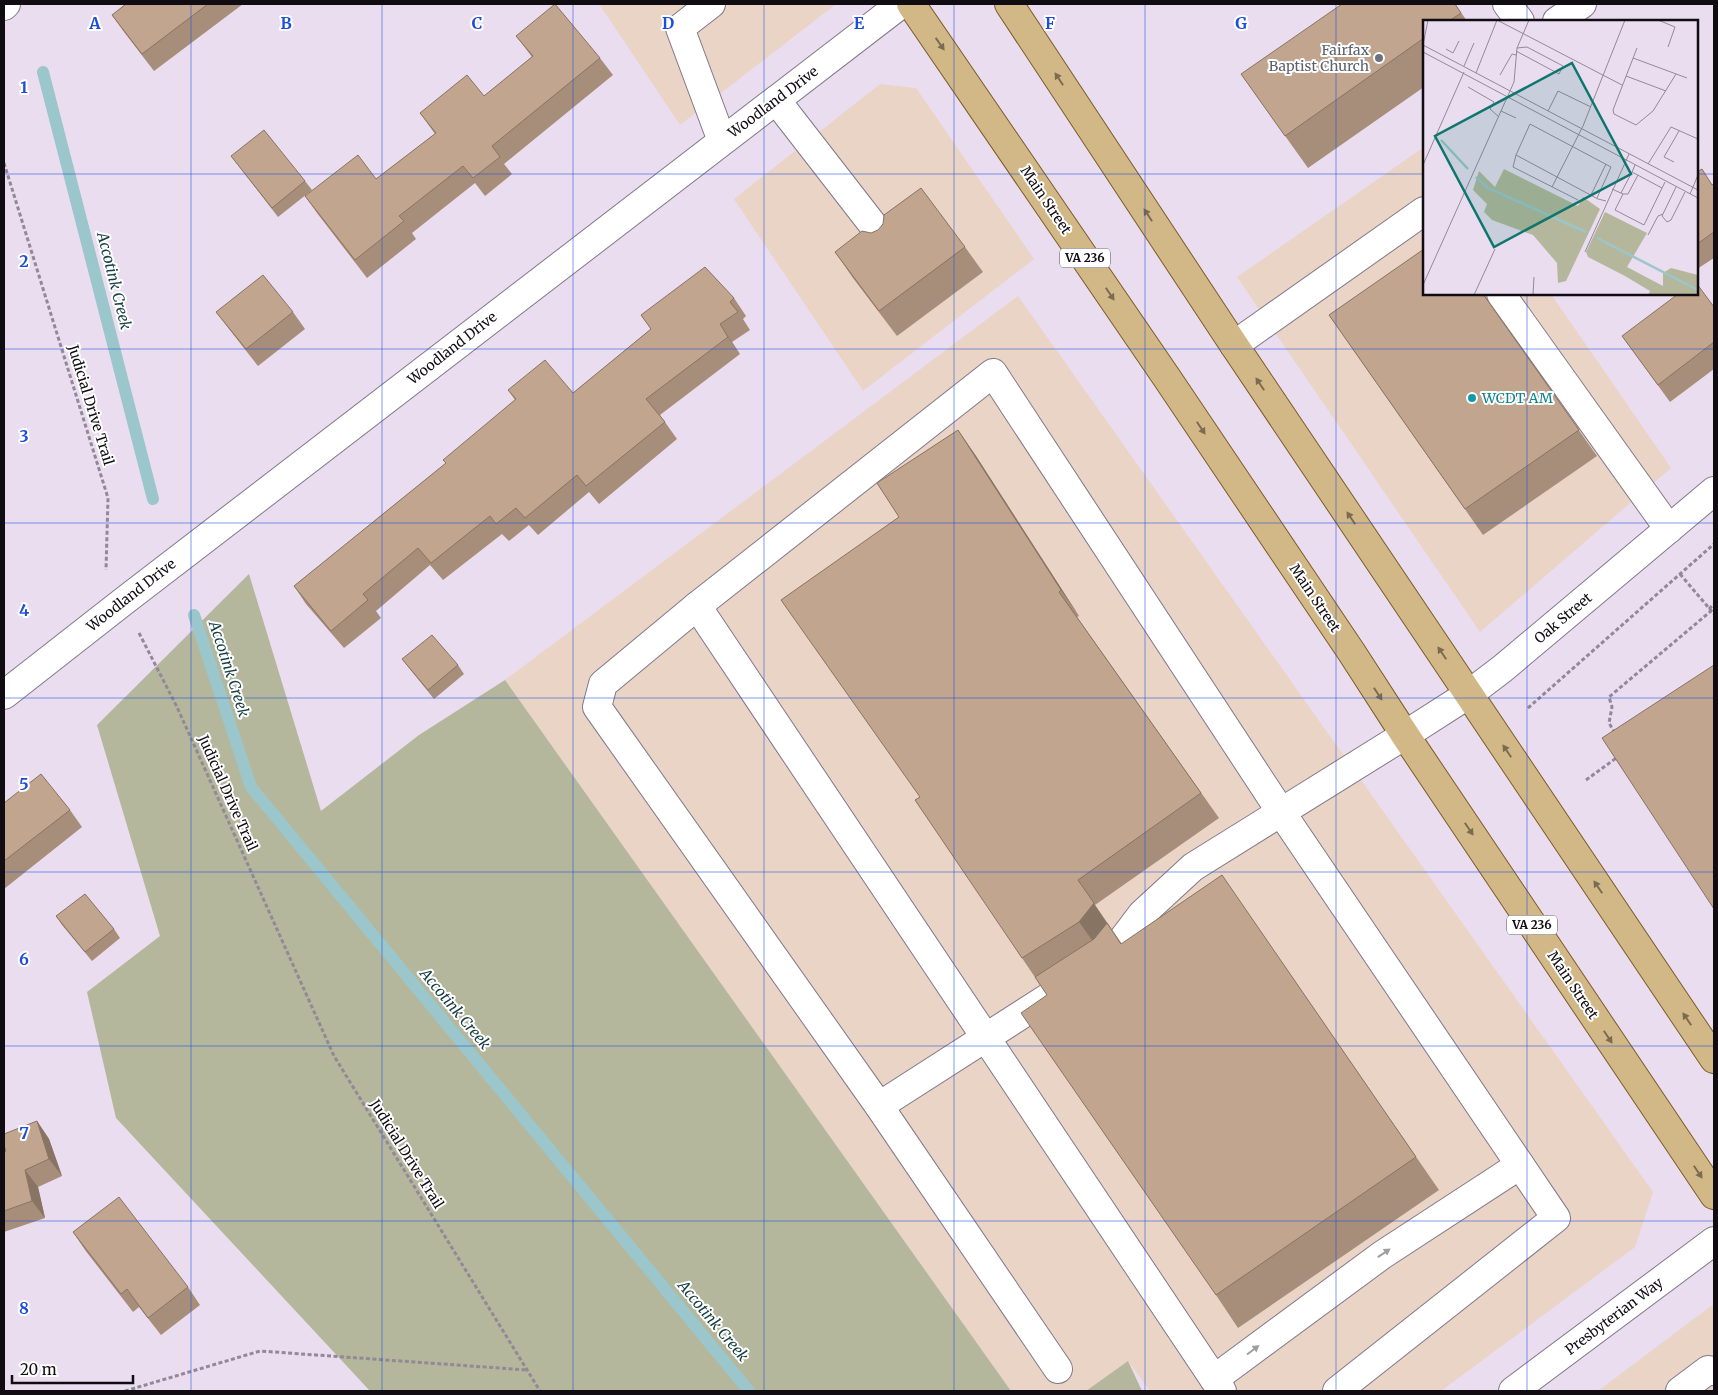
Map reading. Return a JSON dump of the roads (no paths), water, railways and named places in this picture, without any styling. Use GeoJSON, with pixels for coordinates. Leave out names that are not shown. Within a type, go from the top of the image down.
{"type":"FeatureCollection","features":[{"type":"Feature","properties":{"kind":"main road","name":"Main Street"},"geometry":{"type":"LineString","coordinates":[[912,4],[1167,378],[1714,1195]]}},
{"type":"Feature","properties":{"kind":"main road"},"geometry":{"type":"LineString","coordinates":[[1009,4],[1234,345],[1714,1059]]}},
{"type":"Feature","properties":{"kind":"street"},"geometry":{"type":"LineString","coordinates":[[711,4],[680,28],[722,141]]}},
{"type":"Feature","properties":{"kind":"street","name":"Woodland Drive"},"geometry":{"type":"LineString","coordinates":[[4,695],[901,4]]}},
{"type":"Feature","properties":{"kind":"street"},"geometry":{"type":"LineString","coordinates":[[1507,4],[1519,20]]}},
{"type":"Feature","properties":{"kind":"street"},"geometry":{"type":"LineString","coordinates":[[1558,20],[1582,4]]}},
{"type":"Feature","properties":{"kind":"street"},"geometry":{"type":"LineString","coordinates":[[776,100],[887,242]]}},
{"type":"Feature","properties":{"kind":"street"},"geometry":{"type":"LineString","coordinates":[[1234,345],[1423,212]]}},
{"type":"Feature","properties":{"kind":"street"},"geometry":{"type":"LineString","coordinates":[[1502,295],[1669,529]]}},
{"type":"Feature","properties":{"kind":"street"},"geometry":{"type":"LineString","coordinates":[[1058,1369],[879,1106],[597,707],[603,684],[697,606],[993,373],[1280,812],[1556,1218],[1337,1391]]}},
{"type":"Feature","properties":{"kind":"street","name":"Oak Street"},"geometry":{"type":"LineString","coordinates":[[879,1106],[1108,959],[1142,914],[1193,867],[1469,694],[1502,669],[1714,491]]}},
{"type":"Feature","properties":{"kind":"street"},"geometry":{"type":"LineString","coordinates":[[697,606],[1218,1385],[1382,1254],[1520,1165]]}},
{"type":"Feature","properties":{"kind":"street","name":"Presbyterian Way"},"geometry":{"type":"LineString","coordinates":[[1513,1391],[1714,1241]]}},
{"type":"Feature","properties":{"kind":"street"},"geometry":{"type":"LineString","coordinates":[[1680,1391],[1708,1370],[1714,1371]]}},
{"type":"Feature","properties":{"kind":"waterway","name":"Accotink Creek"},"geometry":{"type":"LineString","coordinates":[[43,72],[153,499]]}},
{"type":"Feature","properties":{"kind":"waterway","name":"Accotink Creek"},"geometry":{"type":"LineString","coordinates":[[194,615],[251,787],[749,1391]]}},
{"type":"Feature","properties":{"kind":"place","name":"Fairfax Baptist Church"},"geometry":{"type":"Point","coordinates":[1379,58]}},
{"type":"Feature","properties":{"kind":"place","name":"WCDT AM"},"geometry":{"type":"Point","coordinates":[1472,398]}}]}
